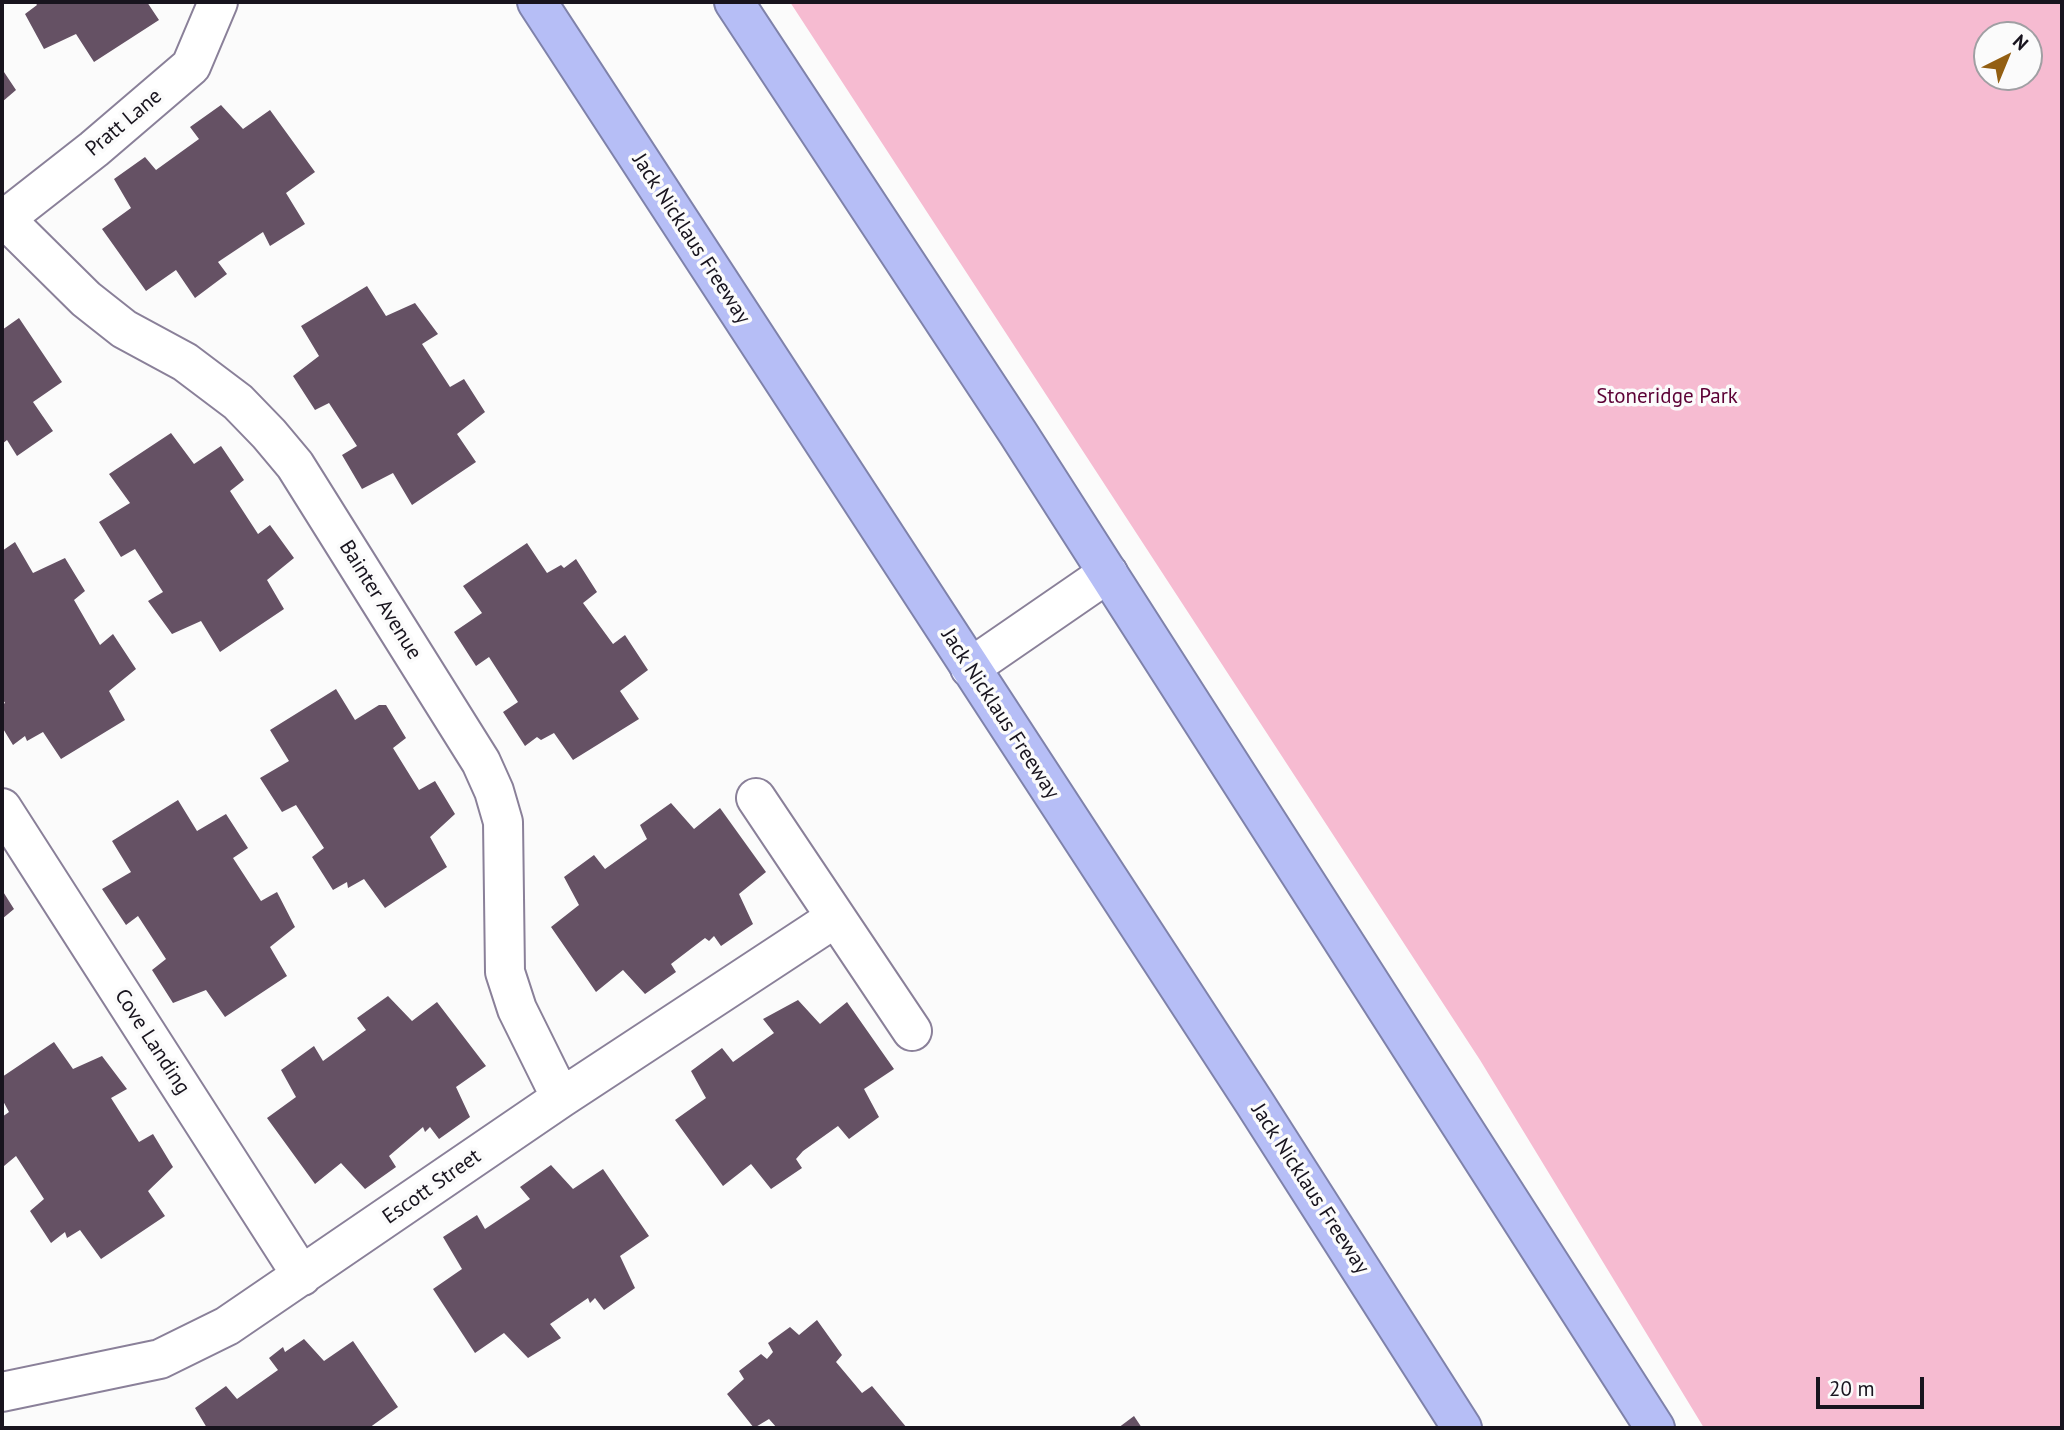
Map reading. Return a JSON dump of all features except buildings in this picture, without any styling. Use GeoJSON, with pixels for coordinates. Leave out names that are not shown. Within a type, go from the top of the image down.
{"type":"FeatureCollection","features":[{"type":"Feature","properties":{"kind":"highway","name":"Jack Nicklaus Freeway"},"geometry":{"type":"LineString","coordinates":[[537,2],[1254,1102],[1462,1428]]}},
{"type":"Feature","properties":{"kind":"highway"},"geometry":{"type":"LineString","coordinates":[[734,2],[1108,573],[1655,1428]]}},
{"type":"Feature","properties":{"kind":"street","name":"Pratt Lane"},"geometry":{"type":"LineString","coordinates":[[3,220],[94,149],[191,66],[218,2]]}},
{"type":"Feature","properties":{"kind":"street","name":"Bainter Avenue"},"geometry":{"type":"LineString","coordinates":[[3,220],[86,299],[124,329],[185,362],[238,402],[295,465],[481,762],[495,791],[503,822],[505,972],[517,1009],[561,1098]]}},
{"type":"Feature","properties":{"kind":"street"},"geometry":{"type":"LineString","coordinates":[[970,668],[1108,573]]}},
{"type":"Feature","properties":{"kind":"street"},"geometry":{"type":"LineString","coordinates":[[756,798],[912,1031]]}},
{"type":"Feature","properties":{"kind":"street","name":"Cove Landing"},"geometry":{"type":"LineString","coordinates":[[2,808],[302,1276]]}},
{"type":"Feature","properties":{"kind":"street","name":"Escott Street"},"geometry":{"type":"LineString","coordinates":[[2,1392],[160,1359],[227,1326],[561,1098],[835,918]]}},
{"type":"Feature","properties":{"kind":"green space","name":"Stoneridge Park"},"geometry":{"type":"Polygon","coordinates":[[[790,2],[2062,2],[2062,1428],[1704,1428],[1480,1060],[790,2]]]}}]}
